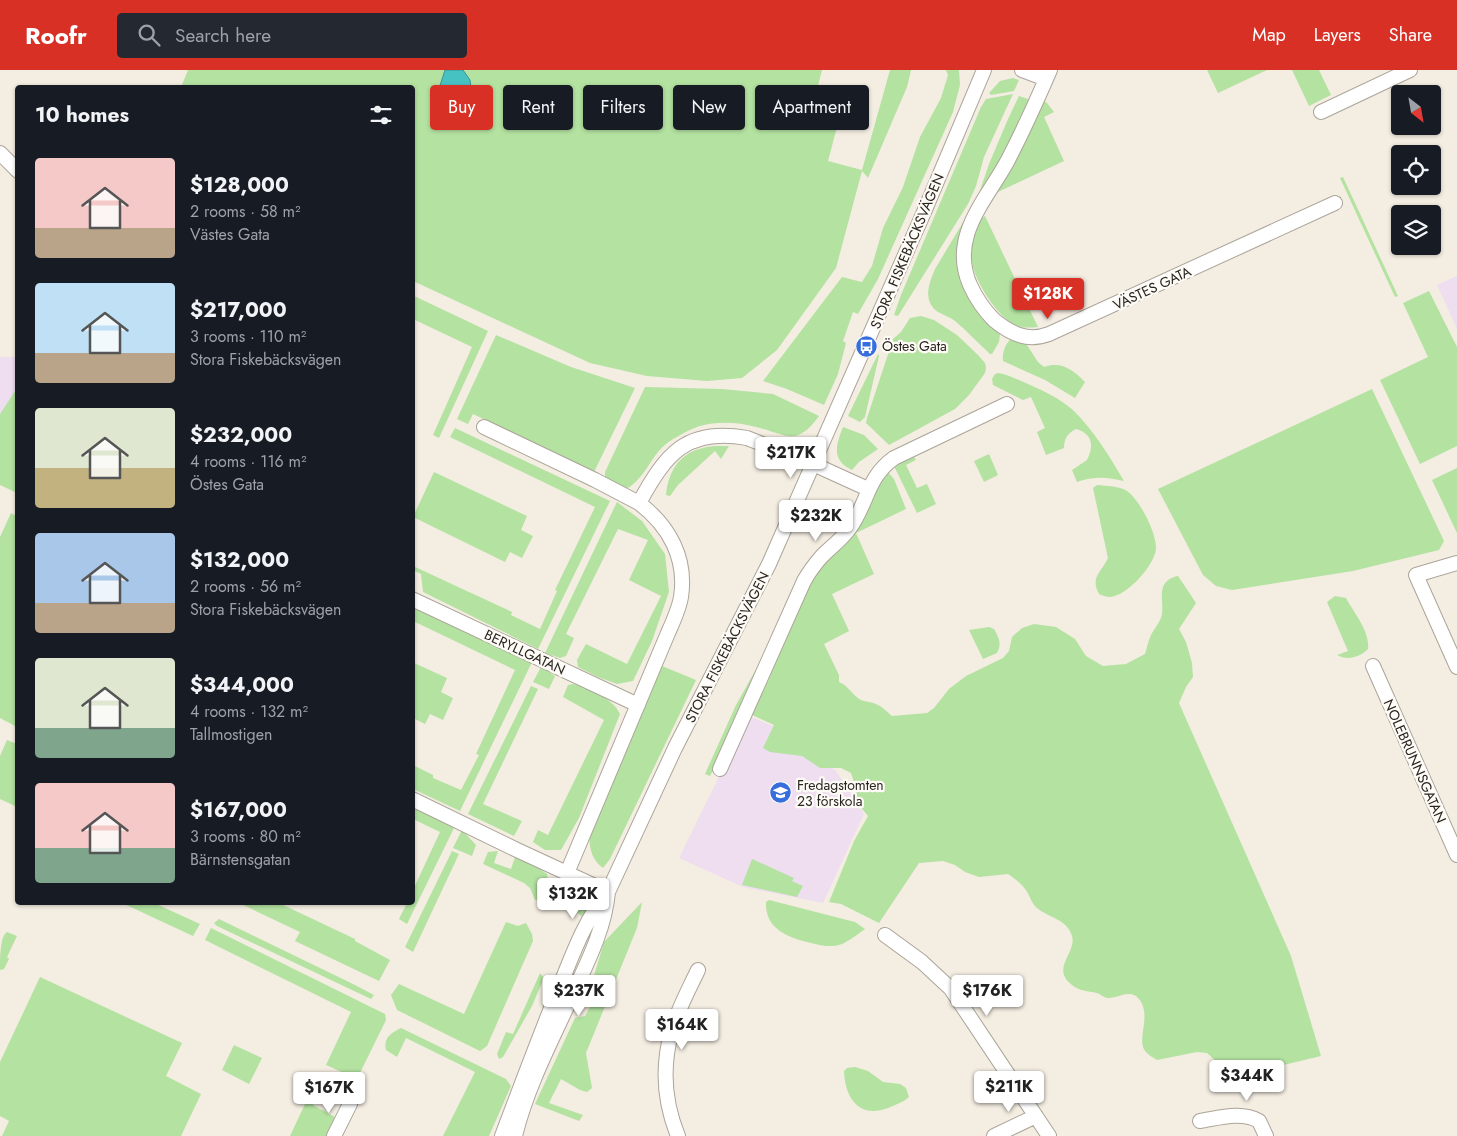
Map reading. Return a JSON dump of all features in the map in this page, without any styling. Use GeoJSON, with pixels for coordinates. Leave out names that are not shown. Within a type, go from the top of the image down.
{"type":"FeatureCollection","features":[{"type":"Feature","properties":{"kind":"street","name":"STORA FISKEBÄCKSVÄGEN"},"geometry":{"type":"LineString","coordinates":[[502,1136],[568,967],[597,905],[608,892],[675,748],[762,579],[924,212],[984,70]]}},
{"type":"Feature","properties":{"kind":"street","name":"VÄSTES GATA"},"geometry":{"type":"LineString","coordinates":[[1022,70],[1048,75],[1007,161],[969,227],[964,244],[965,272],[979,302],[995,320],[1016,335],[1035,338],[1050,334],[1335,203]]}},
{"type":"Feature","properties":{"kind":"street"},"geometry":{"type":"LineString","coordinates":[[1322,112],[1410,70]]}},
{"type":"Feature","properties":{"kind":"street"},"geometry":{"type":"LineString","coordinates":[[0,153],[15,168]]}},
{"type":"Feature","properties":{"kind":"street"},"geometry":{"type":"LineString","coordinates":[[720,769],[804,580],[821,557],[851,526],[862,507],[868,489],[879,472],[894,458],[1007,404]]}},
{"type":"Feature","properties":{"kind":"street"},"geometry":{"type":"LineString","coordinates":[[484,427],[596,480],[651,512],[670,535],[681,571],[681,596],[677,612],[567,873]]}},
{"type":"Feature","properties":{"kind":"street"},"geometry":{"type":"LineString","coordinates":[[638,503],[660,468],[672,454],[686,444],[708,436],[747,438],[813,464],[868,489]]}},
{"type":"Feature","properties":{"kind":"street"},"geometry":{"type":"LineString","coordinates":[[1457,563],[1416,575],[1457,667]]}},
{"type":"Feature","properties":{"kind":"street","name":"BERYLLGATAN"},"geometry":{"type":"LineString","coordinates":[[415,600],[638,705]]}},
{"type":"Feature","properties":{"kind":"street","name":"NOLEBRUNNSGATAN"},"geometry":{"type":"LineString","coordinates":[[1373,666],[1457,854]]}},
{"type":"Feature","properties":{"kind":"street"},"geometry":{"type":"LineString","coordinates":[[415,800],[608,892]]}},
{"type":"Feature","properties":{"kind":"street","name":"STORA FISKEBÄCKSVÄGEN"},"geometry":{"type":"LineString","coordinates":[[515,1136],[531,1087],[598,940],[607,910],[608,892]]}},
{"type":"Feature","properties":{"kind":"street"},"geometry":{"type":"LineString","coordinates":[[885,935],[922,962],[951,989],[1049,1136]]}},
{"type":"Feature","properties":{"kind":"street"},"geometry":{"type":"LineString","coordinates":[[678,1136],[667,1097],[666,1059],[672,1029],[698,970]]}},
{"type":"Feature","properties":{"kind":"street"},"geometry":{"type":"LineString","coordinates":[[334,1136],[350,1104]]}},
{"type":"Feature","properties":{"kind":"street"},"geometry":{"type":"LineString","coordinates":[[994,1136],[1036,1116]]}},
{"type":"Feature","properties":{"kind":"street"},"geometry":{"type":"LineString","coordinates":[[1200,1121],[1247,1116],[1258,1121],[1266,1136]]}},
{"type":"Feature","properties":{"kind":"shaded area"},"geometry":{"type":"Polygon","coordinates":[[[1457,276],[1457,329],[1437,285],[1457,276]]]}},
{"type":"Feature","properties":{"kind":"shaded area"},"geometry":{"type":"Polygon","coordinates":[[[0,357],[15,357],[15,391],[0,416],[0,357]]]}},
{"type":"Feature","properties":{"kind":"shaded area","name":"Fredagstomten 23 förskola"},"geometry":{"type":"Polygon","coordinates":[[[749,716],[778,728],[836,771],[864,814],[823,903],[743,887],[679,858],[749,716]]]}},
{"type":"Feature","properties":{"kind":"green space"},"geometry":{"type":"Polygon","coordinates":[[[188,70],[822,70],[818,85],[755,85],[755,130],[836,130],[828,161],[862,170],[890,70],[911,70],[907,87],[868,178],[862,171],[836,268],[777,350],[742,378],[707,381],[647,376],[590,363],[415,282],[415,85],[182,85],[188,70]]]}},
{"type":"Feature","properties":{"kind":"green space"},"geometry":{"type":"Polygon","coordinates":[[[946,70],[959,70],[960,85],[953,112],[878,279],[858,314],[853,312],[843,341],[846,343],[838,374],[824,405],[763,381],[842,277],[862,282],[872,266],[883,228],[903,187],[920,137],[941,98],[948,75],[946,70]]]}},
{"type":"Feature","properties":{"kind":"green space"},"geometry":{"type":"Polygon","coordinates":[[[1207,70],[1267,70],[1218,93],[1207,70]]]}},
{"type":"Feature","properties":{"kind":"green space"},"geometry":{"type":"Polygon","coordinates":[[[1292,70],[1319,70],[1331,95],[1309,106],[1292,70]]]}},
{"type":"Feature","properties":{"kind":"green space"},"geometry":{"type":"Polygon","coordinates":[[[1013,78],[1019,80],[1014,91],[991,95],[989,93],[1000,81],[1013,78]]]}},
{"type":"Feature","properties":{"kind":"green space"},"geometry":{"type":"Polygon","coordinates":[[[1013,94],[984,157],[976,186],[968,204],[898,316],[894,315],[981,107],[986,99],[1013,94]]]}},
{"type":"Feature","properties":{"kind":"green space"},"geometry":{"type":"Polygon","coordinates":[[[1019,96],[1028,99],[1029,102],[958,249],[1000,334],[999,342],[992,354],[990,354],[955,321],[933,308],[928,292],[935,269],[977,199],[989,164],[1019,96]]]}},
{"type":"Feature","properties":{"kind":"green space"},"geometry":{"type":"Polygon","coordinates":[[[1044,101],[1054,112],[1044,117],[1064,161],[998,192],[1044,101]]]}},
{"type":"Feature","properties":{"kind":"green space"},"geometry":{"type":"Polygon","coordinates":[[[1343,177],[1398,296],[1395,297],[1340,178],[1343,177]]]}},
{"type":"Feature","properties":{"kind":"green space"},"geometry":{"type":"Polygon","coordinates":[[[985,216],[1038,327],[1020,327],[1008,321],[988,298],[977,279],[972,262],[971,248],[977,224],[985,216]]]}},
{"type":"Feature","properties":{"kind":"green space"},"geometry":{"type":"Polygon","coordinates":[[[1429,291],[1457,347],[1457,446],[1420,464],[1380,380],[1428,357],[1403,303],[1429,291]]]}},
{"type":"Feature","properties":{"kind":"green space"},"geometry":{"type":"Polygon","coordinates":[[[415,296],[488,331],[439,438],[433,435],[472,347],[415,320],[415,296]]]}},
{"type":"Feature","properties":{"kind":"green space"},"geometry":{"type":"Polygon","coordinates":[[[921,316],[934,320],[957,335],[985,363],[985,373],[969,395],[955,409],[889,445],[866,423],[867,418],[893,339],[901,332],[910,318],[921,316]]]}},
{"type":"Feature","properties":{"kind":"green space"},"geometry":{"type":"Polygon","coordinates":[[[496,335],[571,367],[635,388],[594,472],[473,414],[468,424],[457,419],[496,335]]]}},
{"type":"Feature","properties":{"kind":"green space"},"geometry":{"type":"Polygon","coordinates":[[[1011,339],[1025,342],[1038,362],[1044,367],[1050,365],[1062,366],[1072,370],[1081,378],[1085,382],[1075,398],[1045,380],[1003,361],[1004,349],[1011,339]]]}},
{"type":"Feature","properties":{"kind":"green space"},"geometry":{"type":"Polygon","coordinates":[[[878,354],[865,417],[860,422],[848,416],[878,354]]]}},
{"type":"Feature","properties":{"kind":"green space"},"geometry":{"type":"Polygon","coordinates":[[[999,373],[1046,392],[1074,411],[1095,436],[1124,481],[1100,478],[1077,482],[1072,470],[1087,460],[1091,450],[1089,437],[1076,429],[1067,436],[1064,448],[1046,455],[1037,432],[1045,428],[1031,397],[1023,400],[993,385],[992,379],[995,374],[999,373]]]}},
{"type":"Feature","properties":{"kind":"green space"},"geometry":{"type":"Polygon","coordinates":[[[645,387],[722,389],[773,394],[819,416],[804,432],[790,436],[735,423],[714,423],[696,427],[673,439],[660,449],[638,480],[626,489],[605,478],[605,472],[645,387]]]}},
{"type":"Feature","properties":{"kind":"green space"},"geometry":{"type":"Polygon","coordinates":[[[1372,389],[1444,541],[1439,550],[1353,571],[1232,590],[1216,586],[1203,575],[1158,489],[1372,389]]]}},
{"type":"Feature","properties":{"kind":"green space"},"geometry":{"type":"Polygon","coordinates":[[[15,391],[15,492],[0,485],[0,414],[15,391]]]}},
{"type":"Feature","properties":{"kind":"green space"},"geometry":{"type":"Polygon","coordinates":[[[843,427],[864,435],[878,449],[859,462],[852,470],[845,466],[838,457],[838,440],[843,427]]]}},
{"type":"Feature","properties":{"kind":"green space"},"geometry":{"type":"Polygon","coordinates":[[[455,428],[610,501],[538,649],[423,592],[421,574],[415,571],[415,567],[512,612],[511,615],[540,629],[557,591],[555,590],[595,507],[450,437],[455,428]]]}},
{"type":"Feature","properties":{"kind":"green space"},"geometry":{"type":"Polygon","coordinates":[[[729,446],[721,459],[715,451],[678,485],[670,496],[666,495],[671,474],[682,459],[697,450],[729,446]]]}},
{"type":"Feature","properties":{"kind":"green space"},"geometry":{"type":"Polygon","coordinates":[[[989,454],[998,475],[984,482],[974,461],[989,454]]]}},
{"type":"Feature","properties":{"kind":"green space"},"geometry":{"type":"Polygon","coordinates":[[[910,456],[916,460],[906,465],[917,488],[927,484],[936,504],[917,513],[894,466],[897,462],[910,456]]]}},
{"type":"Feature","properties":{"kind":"green space"},"geometry":{"type":"Polygon","coordinates":[[[1457,468],[1457,533],[1432,480],[1457,468]]]}},
{"type":"Feature","properties":{"kind":"green space"},"geometry":{"type":"Polygon","coordinates":[[[887,471],[894,479],[906,509],[856,533],[874,574],[832,594],[849,631],[824,644],[839,675],[839,682],[861,700],[878,705],[892,716],[927,713],[934,708],[949,689],[966,676],[1003,658],[1009,651],[1012,637],[1022,628],[1034,624],[1056,627],[1075,639],[1086,656],[1103,666],[1126,664],[1145,654],[1150,637],[1161,617],[1163,586],[1171,578],[1178,576],[1196,603],[1179,629],[1186,642],[1192,663],[1193,677],[1179,703],[1291,956],[1321,1056],[1244,1073],[1220,1065],[1207,1053],[1197,1052],[1157,1060],[1147,1053],[1143,1047],[1144,1011],[1139,999],[1132,994],[1107,998],[1097,993],[1081,990],[1072,985],[1063,973],[1073,942],[1070,930],[1062,922],[1037,908],[1027,891],[1008,874],[979,877],[943,861],[919,863],[879,923],[841,904],[829,902],[854,841],[868,816],[857,803],[855,785],[851,773],[841,768],[820,768],[802,756],[770,752],[763,748],[774,725],[750,714],[767,683],[806,586],[887,471]]]}},
{"type":"Feature","properties":{"kind":"green space"},"geometry":{"type":"Polygon","coordinates":[[[434,472],[527,516],[521,530],[533,536],[522,558],[510,552],[505,562],[415,518],[415,513],[434,472]]]}},
{"type":"Feature","properties":{"kind":"green space"},"geometry":{"type":"Polygon","coordinates":[[[1097,485],[1120,488],[1132,495],[1151,526],[1156,543],[1154,556],[1139,579],[1124,591],[1110,597],[1099,594],[1096,583],[1097,575],[1108,558],[1093,488],[1097,485]]]}},
{"type":"Feature","properties":{"kind":"green space"},"geometry":{"type":"Polygon","coordinates":[[[617,502],[642,521],[665,554],[669,592],[652,641],[633,681],[617,684],[578,667],[577,660],[586,644],[627,664],[661,596],[629,580],[648,540],[618,529],[566,634],[574,638],[566,656],[560,658],[545,653],[617,502]]]}},
{"type":"Feature","properties":{"kind":"green space"},"geometry":{"type":"Polygon","coordinates":[[[11,513],[15,515],[15,726],[0,718],[0,537],[11,513]]]}},
{"type":"Feature","properties":{"kind":"green space"},"geometry":{"type":"Polygon","coordinates":[[[1335,596],[1346,598],[1361,622],[1367,636],[1368,649],[1357,656],[1345,658],[1337,655],[1348,651],[1327,602],[1335,596]]]}},
{"type":"Feature","properties":{"kind":"green space"},"geometry":{"type":"Polygon","coordinates":[[[415,607],[532,662],[460,811],[415,790],[415,766],[433,775],[433,778],[461,790],[479,755],[476,754],[515,670],[415,622],[415,607]]]}},
{"type":"Feature","properties":{"kind":"green space"},"geometry":{"type":"Polygon","coordinates":[[[989,627],[996,632],[999,646],[997,653],[983,659],[969,630],[989,627]]]}},
{"type":"Feature","properties":{"kind":"green space"},"geometry":{"type":"Polygon","coordinates":[[[764,655],[719,759],[710,776],[705,774],[736,705],[764,655]]]}},
{"type":"Feature","properties":{"kind":"green space"},"geometry":{"type":"Polygon","coordinates":[[[415,663],[447,678],[441,692],[453,698],[443,720],[430,714],[425,724],[415,719],[415,663]]]}},
{"type":"Feature","properties":{"kind":"green space"},"geometry":{"type":"Polygon","coordinates":[[[662,666],[696,680],[610,859],[603,868],[596,862],[592,854],[589,837],[662,666]]]}},
{"type":"Feature","properties":{"kind":"green space"},"geometry":{"type":"Polygon","coordinates":[[[541,667],[555,676],[549,689],[533,682],[541,667]]]}},
{"type":"Feature","properties":{"kind":"green space"},"geometry":{"type":"Polygon","coordinates":[[[574,684],[606,699],[612,703],[620,714],[579,818],[561,850],[545,850],[533,842],[538,830],[548,835],[604,720],[563,697],[568,685],[574,684]]]}},
{"type":"Feature","properties":{"kind":"green space"},"geometry":{"type":"Polygon","coordinates":[[[531,686],[538,689],[483,804],[522,821],[514,836],[468,814],[531,686]]]}},
{"type":"Feature","properties":{"kind":"green space"},"geometry":{"type":"Polygon","coordinates":[[[7,740],[15,743],[15,806],[0,799],[0,756],[7,740]]]}},
{"type":"Feature","properties":{"kind":"green space"},"geometry":{"type":"Polygon","coordinates":[[[415,807],[455,826],[407,924],[399,919],[406,905],[415,905],[415,886],[440,832],[415,820],[415,807]]]}},
{"type":"Feature","properties":{"kind":"green space"},"geometry":{"type":"Polygon","coordinates":[[[462,830],[476,845],[472,856],[453,848],[462,830]]]}},
{"type":"Feature","properties":{"kind":"green space"},"geometry":{"type":"Polygon","coordinates":[[[452,851],[459,854],[413,952],[405,947],[452,851]]]}},
{"type":"Feature","properties":{"kind":"green space"},"geometry":{"type":"Polygon","coordinates":[[[498,851],[494,863],[511,869],[515,857],[547,874],[549,887],[540,899],[535,900],[530,888],[524,883],[483,864],[488,852],[498,851]]]}},
{"type":"Feature","properties":{"kind":"green space"},"geometry":{"type":"Polygon","coordinates":[[[752,859],[794,878],[792,881],[803,886],[797,897],[742,885],[752,859]]]}},
{"type":"Feature","properties":{"kind":"green space"},"geometry":{"type":"Polygon","coordinates":[[[573,892],[582,895],[586,902],[584,919],[575,910],[565,906],[566,897],[573,892]]]}},
{"type":"Feature","properties":{"kind":"green space"},"geometry":{"type":"Polygon","coordinates":[[[769,900],[855,922],[865,929],[848,941],[832,946],[822,946],[803,941],[782,932],[772,923],[766,910],[766,902],[769,900]]]}},
{"type":"Feature","properties":{"kind":"green space"},"geometry":{"type":"Polygon","coordinates":[[[642,902],[637,928],[586,1053],[592,1088],[587,1092],[580,1090],[561,1079],[549,1103],[583,1115],[579,1121],[535,1104],[575,1018],[585,1016],[598,992],[593,979],[604,942],[642,902]]]}},
{"type":"Feature","properties":{"kind":"green space"},"geometry":{"type":"Polygon","coordinates":[[[126,905],[158,905],[200,924],[193,936],[126,905]]]}},
{"type":"Feature","properties":{"kind":"green space"},"geometry":{"type":"Polygon","coordinates":[[[243,905],[283,905],[355,939],[355,941],[390,960],[379,981],[295,941],[300,932],[243,905]]]}},
{"type":"Feature","properties":{"kind":"green space"},"geometry":{"type":"Polygon","coordinates":[[[219,919],[374,995],[371,999],[217,926],[214,923],[219,919]]]}},
{"type":"Feature","properties":{"kind":"green space"},"geometry":{"type":"Polygon","coordinates":[[[506,922],[518,926],[526,923],[532,934],[533,941],[487,1046],[480,1051],[397,1010],[391,995],[399,984],[464,1014],[506,922]]]}},
{"type":"Feature","properties":{"kind":"green space"},"geometry":{"type":"Polygon","coordinates":[[[211,928],[385,1014],[386,1020],[357,1079],[326,1065],[351,1012],[205,940],[211,928]]]}},
{"type":"Feature","properties":{"kind":"green space"},"geometry":{"type":"Polygon","coordinates":[[[7,932],[17,936],[7,957],[9,959],[4,969],[0,970],[2,943],[7,932]]]}},
{"type":"Feature","properties":{"kind":"green space"},"geometry":{"type":"Polygon","coordinates":[[[540,973],[544,978],[532,1006],[503,1057],[499,1059],[497,1054],[506,1032],[513,1034],[540,973]]]}},
{"type":"Feature","properties":{"kind":"green space"},"geometry":{"type":"Polygon","coordinates":[[[40,977],[182,1043],[166,1076],[201,1094],[181,1136],[2,1136],[9,1121],[0,1116],[0,1062],[40,977]]]}},
{"type":"Feature","properties":{"kind":"green space"},"geometry":{"type":"Polygon","coordinates":[[[401,1028],[506,1079],[511,1086],[489,1136],[443,1136],[475,1072],[406,1038],[397,1057],[386,1050],[385,1046],[391,1034],[401,1028]]]}},
{"type":"Feature","properties":{"kind":"green space"},"geometry":{"type":"Polygon","coordinates":[[[234,1045],[262,1058],[249,1084],[222,1070],[234,1045]]]}},
{"type":"Feature","properties":{"kind":"green space"},"geometry":{"type":"Polygon","coordinates":[[[855,1067],[868,1071],[883,1082],[900,1084],[906,1088],[909,1097],[904,1101],[878,1111],[869,1111],[862,1108],[851,1097],[845,1081],[844,1071],[847,1068],[855,1067]]]}},
{"type":"Feature","properties":{"kind":"green space"},"geometry":{"type":"Polygon","coordinates":[[[319,1074],[327,1078],[313,1105],[335,1117],[326,1136],[290,1136],[319,1074]]]}},
{"type":"Feature","properties":{"kind":"water"},"geometry":{"type":"Polygon","coordinates":[[[445,70],[463,70],[470,80],[471,85],[440,85],[445,70]]]}},
{"type":"Feature","properties":{"kind":"place","name":"Östes Gata"},"geometry":{"type":"Point","coordinates":[866,346]}},
{"type":"Feature","properties":{"kind":"place","name":"Fredagstomten 23 förskola"},"geometry":{"type":"Point","coordinates":[781,793]}}]}
